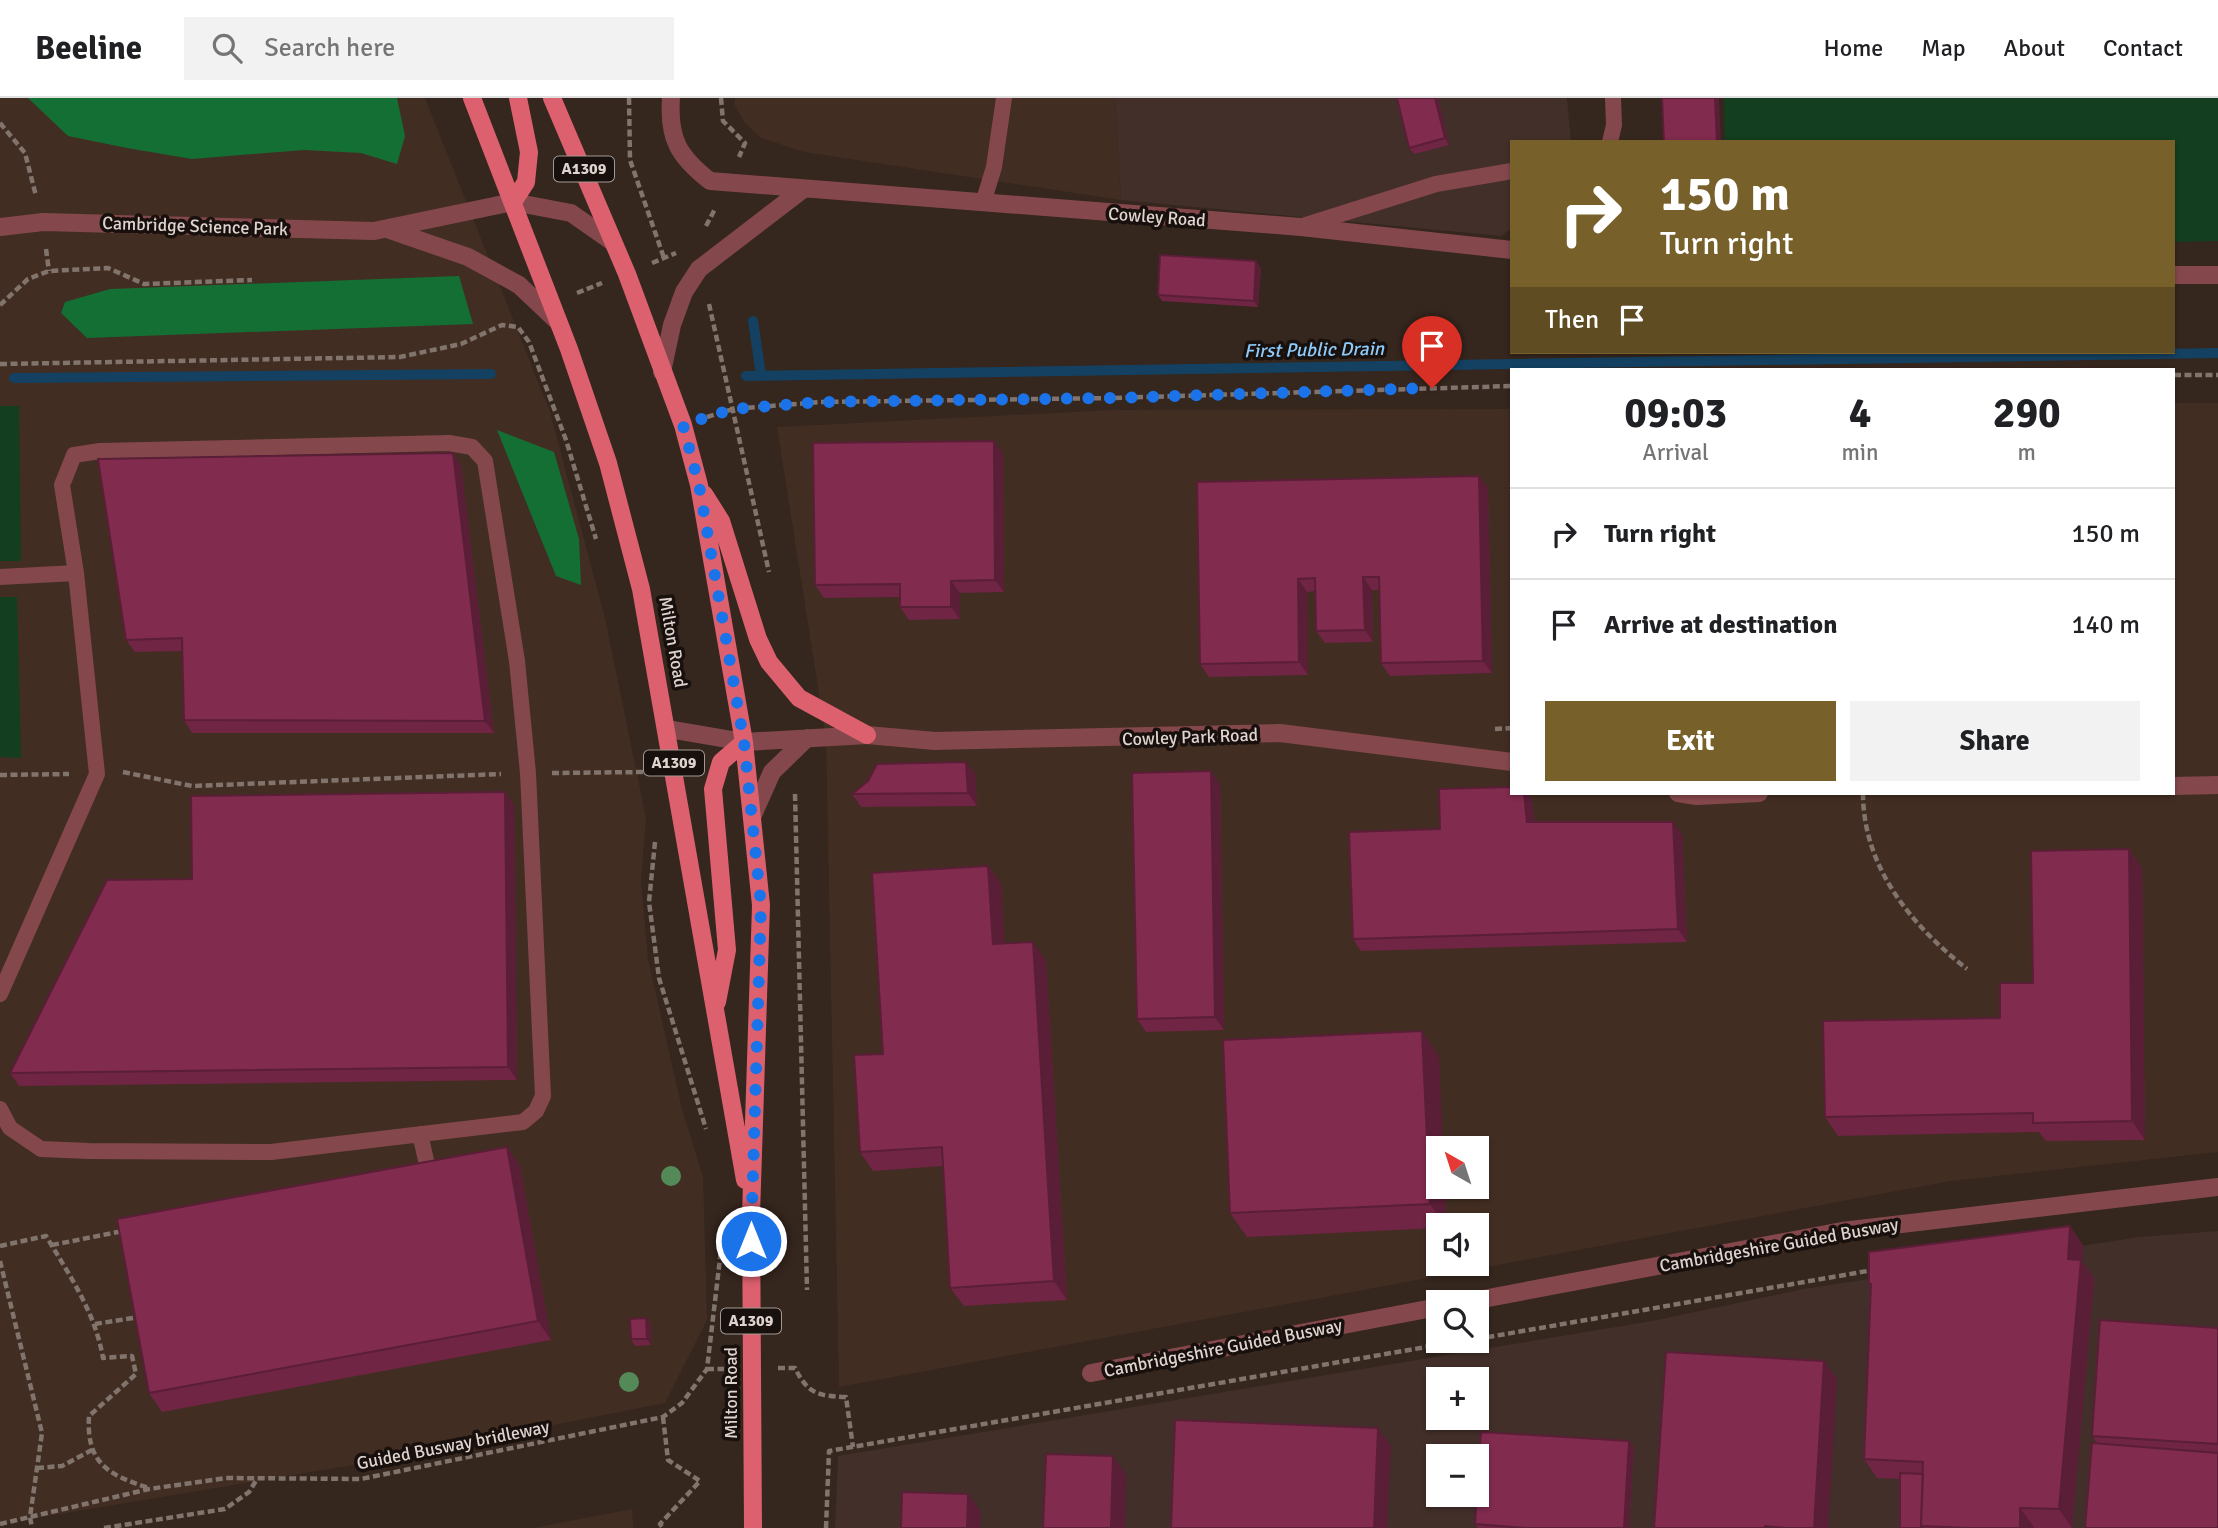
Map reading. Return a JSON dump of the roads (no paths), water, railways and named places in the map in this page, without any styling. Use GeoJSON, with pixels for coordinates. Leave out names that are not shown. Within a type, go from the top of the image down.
{"type":"FeatureCollection","features":[{"type":"Feature","properties":{"kind":"main road","name":"Milton Road"},"geometry":{"type":"LineString","coordinates":[[472,98],[558,321],[608,463],[641,589],[668,729],[751,1215]]}},
{"type":"Feature","properties":{"kind":"main road","name":"A1309"},"geometry":{"type":"LineString","coordinates":[[513,202],[526,182],[529,152],[518,98]]}},
{"type":"Feature","properties":{"kind":"main road","name":"Milton Road"},"geometry":{"type":"LineString","coordinates":[[552,98],[572,139],[611,241],[627,274],[683,425],[699,485],[744,742],[761,905],[751,1215],[753,1528]]}},
{"type":"Feature","properties":{"kind":"main road","name":"A1309"},"geometry":{"type":"LineString","coordinates":[[699,485],[721,521],[758,639],[769,662],[799,698],[867,735]]}},
{"type":"Feature","properties":{"kind":"main road","name":"A1309"},"geometry":{"type":"LineString","coordinates":[[715,1013],[727,950],[713,789],[721,762],[744,742]]}},
{"type":"Feature","properties":{"kind":"street","name":"Cowley Road"},"geometry":{"type":"LineString","coordinates":[[671,98],[675,138],[685,161],[710,181],[1301,227],[1510,250]]}},
{"type":"Feature","properties":{"kind":"street"},"geometry":{"type":"LineString","coordinates":[[662,372],[672,325],[684,292],[699,269],[802,190]]}},
{"type":"Feature","properties":{"kind":"street","name":"Cambridge Science Park"},"geometry":{"type":"LineString","coordinates":[[0,227],[43,222],[390,230],[513,202],[571,213],[611,241]]}},
{"type":"Feature","properties":{"kind":"street","name":"Cambridge Science Park"},"geometry":{"type":"LineString","coordinates":[[390,230],[468,257],[519,285],[558,321]]}},
{"type":"Feature","properties":{"kind":"street"},"geometry":{"type":"LineString","coordinates":[[2175,275],[2218,275]]}},
{"type":"Feature","properties":{"kind":"street","name":"A1309"},"geometry":{"type":"LineString","coordinates":[[668,729],[744,742],[867,735]]}},
{"type":"Feature","properties":{"kind":"street","name":"Cowley Park Road"},"geometry":{"type":"LineString","coordinates":[[867,735],[935,741],[1280,733],[1510,762]]}},
{"type":"Feature","properties":{"kind":"street","name":"A1309"},"geometry":{"type":"LineString","coordinates":[[752,817],[772,772],[807,738]]}},
{"type":"Feature","properties":{"kind":"street"},"geometry":{"type":"LineString","coordinates":[[2175,786],[2218,785]]}},
{"type":"Feature","properties":{"kind":"street"},"geometry":{"type":"LineString","coordinates":[[1691,795],[1718,795]]}},
{"type":"Feature","properties":{"kind":"street","name":"Cambridgeshire Guided Busway"},"geometry":{"type":"LineString","coordinates":[[1489,1298],[1842,1231],[2218,1187]]}},
{"type":"Feature","properties":{"kind":"street","name":"Cambridgeshire Guided Busway"},"geometry":{"type":"LineString","coordinates":[[1091,1373],[1426,1309]]}},
{"type":"Feature","properties":{"kind":"lane"},"geometry":{"type":"LineString","coordinates":[[983,204],[994,167],[1004,98]]}},
{"type":"Feature","properties":{"kind":"lane"},"geometry":{"type":"LineString","coordinates":[[1610,140],[1614,125],[1613,98]]}},
{"type":"Feature","properties":{"kind":"lane"},"geometry":{"type":"LineString","coordinates":[[1301,227],[1436,184],[1510,171]]}},
{"type":"Feature","properties":{"kind":"lane"},"geometry":{"type":"LineString","coordinates":[[0,994],[97,774],[76,573],[62,485],[74,455],[100,451],[449,443],[472,447],[485,461],[517,662],[528,773],[543,1096],[536,1111],[523,1122],[271,1152],[41,1149],[10,1128],[0,1109]]}},
{"type":"Feature","properties":{"kind":"lane"},"geometry":{"type":"LineString","coordinates":[[0,577],[76,573]]}},
{"type":"Feature","properties":{"kind":"lane"},"geometry":{"type":"LineString","coordinates":[[420,1134],[431,1182]]}},
{"type":"Feature","properties":{"kind":"waterway"},"geometry":{"type":"LineString","coordinates":[[753,321],[761,375]]}},
{"type":"Feature","properties":{"kind":"waterway","name":"First Public Drain"},"geometry":{"type":"LineString","coordinates":[[2175,354],[2218,353]]}},
{"type":"Feature","properties":{"kind":"waterway","name":"First Public Drain"},"geometry":{"type":"LineString","coordinates":[[746,376],[2154,354]]}},
{"type":"Feature","properties":{"kind":"waterway"},"geometry":{"type":"LineString","coordinates":[[14,378],[491,374]]}}]}
